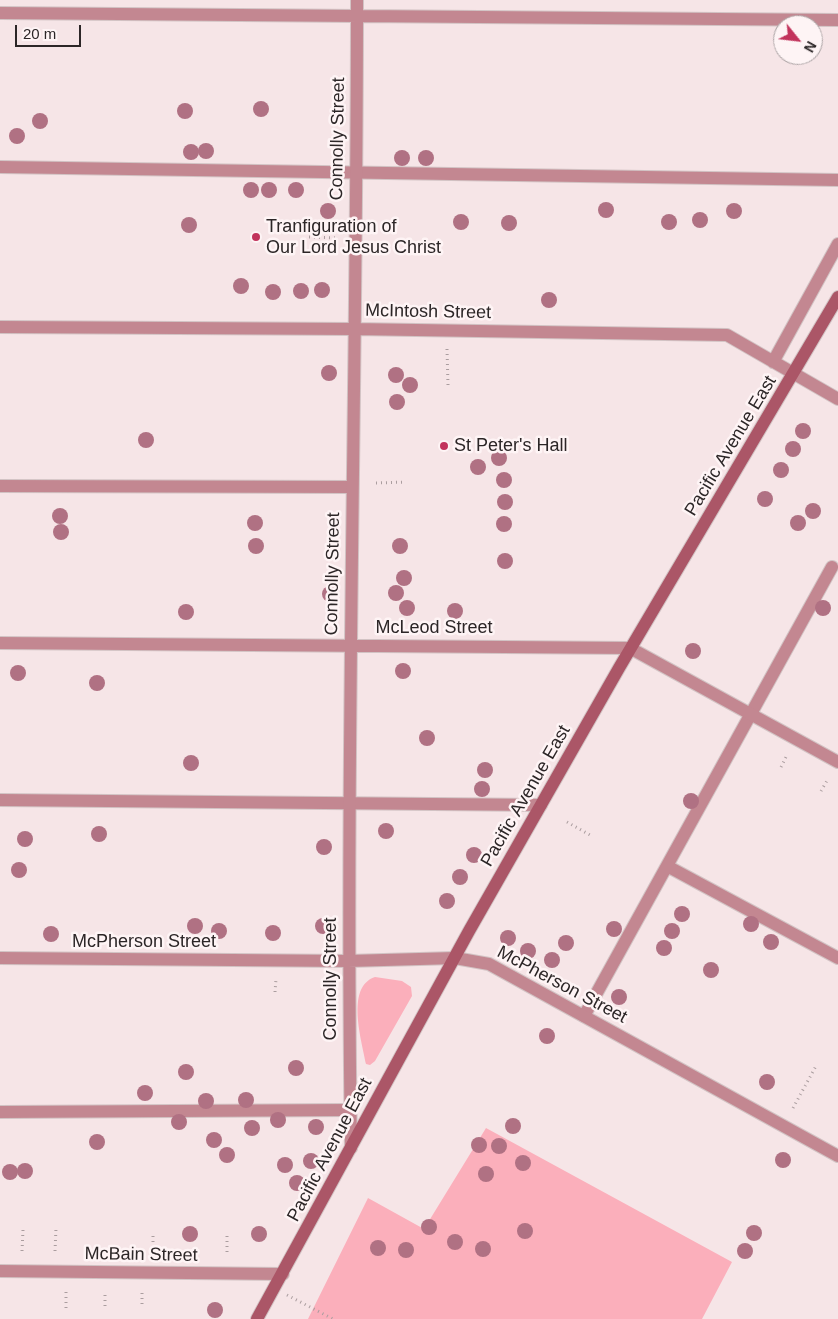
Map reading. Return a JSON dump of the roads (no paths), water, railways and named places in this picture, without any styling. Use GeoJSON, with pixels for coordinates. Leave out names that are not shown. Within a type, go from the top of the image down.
{"type":"FeatureCollection","features":[{"type":"Feature","properties":{"kind":"street","name":"Connolly Street"},"geometry":{"type":"LineString","coordinates":[[351,1148],[348,962],[357,0]]}},
{"type":"Feature","properties":{"kind":"street"},"geometry":{"type":"LineString","coordinates":[[0,13],[838,20]]}},
{"type":"Feature","properties":{"kind":"street"},"geometry":{"type":"LineString","coordinates":[[0,167],[838,180]]}},
{"type":"Feature","properties":{"kind":"street"},"geometry":{"type":"LineString","coordinates":[[773,362],[838,244]]}},
{"type":"Feature","properties":{"kind":"street","name":"Pacific Avenue East"},"geometry":{"type":"LineString","coordinates":[[257,1319],[455,958],[630,648],[838,297]]}},
{"type":"Feature","properties":{"kind":"street","name":"McIntosh Street"},"geometry":{"type":"LineString","coordinates":[[0,328],[354,329],[727,334],[793,375],[838,400]]}},
{"type":"Feature","properties":{"kind":"street"},"geometry":{"type":"LineString","coordinates":[[0,486],[352,488]]}},
{"type":"Feature","properties":{"kind":"street"},"geometry":{"type":"LineString","coordinates":[[584,1016],[832,567]]}},
{"type":"Feature","properties":{"kind":"street","name":"McLeod Street"},"geometry":{"type":"LineString","coordinates":[[0,643],[630,648],[838,762]]}},
{"type":"Feature","properties":{"kind":"street"},"geometry":{"type":"LineString","coordinates":[[0,800],[541,805]]}},
{"type":"Feature","properties":{"kind":"street"},"geometry":{"type":"LineString","coordinates":[[667,866],[838,958]]}},
{"type":"Feature","properties":{"kind":"street","name":"McPherson Street"},"geometry":{"type":"LineString","coordinates":[[0,958],[348,962],[455,958],[489,964],[838,1156]]}},
{"type":"Feature","properties":{"kind":"street"},"geometry":{"type":"LineString","coordinates":[[0,1112],[350,1110]]}},
{"type":"Feature","properties":{"kind":"street","name":"McBain Street"},"geometry":{"type":"LineString","coordinates":[[0,1272],[283,1274]]}},
{"type":"Feature","properties":{"kind":"place","name":"Tranfiguration of Our Lord Jesus Christ"},"geometry":{"type":"Point","coordinates":[256,237]}},
{"type":"Feature","properties":{"kind":"place","name":"St Peter's Hall"},"geometry":{"type":"Point","coordinates":[444,446]}}]}
